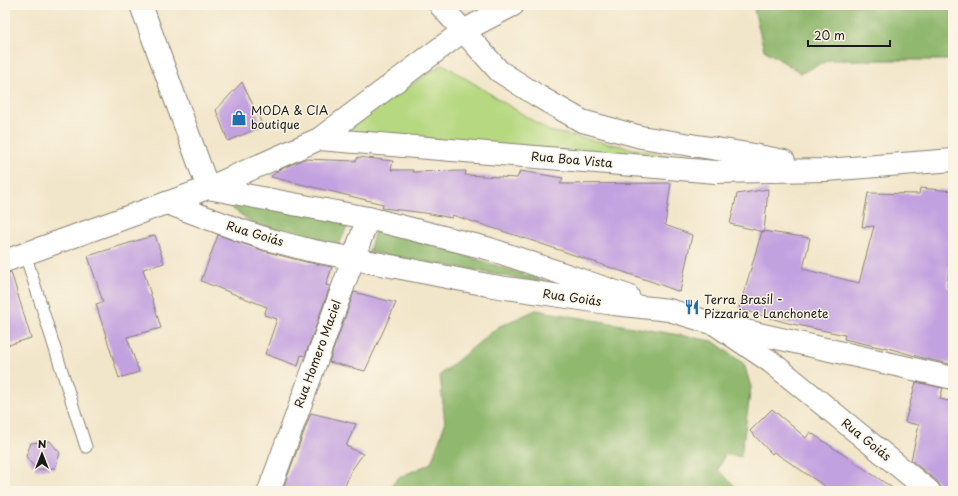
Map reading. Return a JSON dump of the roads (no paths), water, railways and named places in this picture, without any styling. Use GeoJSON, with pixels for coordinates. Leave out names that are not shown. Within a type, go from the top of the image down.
{"type":"FeatureCollection","features":[{"type":"Feature","properties":{"kind":"street"},"geometry":{"type":"LineString","coordinates":[[141,5],[208,188]]}},
{"type":"Feature","properties":{"kind":"street","name":"Rua Boa Vista"},"geometry":{"type":"LineString","coordinates":[[440,5],[499,71],[538,96],[582,121],[641,137],[748,154],[826,170]]}},
{"type":"Feature","properties":{"kind":"street"},"geometry":{"type":"LineString","coordinates":[[15,257],[208,188],[319,139],[463,31],[513,5]]}},
{"type":"Feature","properties":{"kind":"street","name":"Rua Boa Vista"},"geometry":{"type":"LineString","coordinates":[[319,139],[716,172],[826,170],[953,160]]}},
{"type":"Feature","properties":{"kind":"street"},"geometry":{"type":"LineString","coordinates":[[208,188],[368,218],[490,249],[669,310]]}},
{"type":"Feature","properties":{"kind":"street","name":"Rua Goiás"},"geometry":{"type":"LineString","coordinates":[[167,203],[267,239],[308,250],[493,286],[614,304],[669,310],[715,324],[771,362],[929,491]]}},
{"type":"Feature","properties":{"kind":"street","name":"Rua Homero Maciel"},"geometry":{"type":"LineString","coordinates":[[270,491],[368,218]]}},
{"type":"Feature","properties":{"kind":"street"},"geometry":{"type":"LineString","coordinates":[[715,324],[953,378]]}},
{"type":"Feature","properties":{"kind":"lane"},"geometry":{"type":"LineString","coordinates":[[15,257],[86,447]]}},
{"type":"Feature","properties":{"kind":"place","name":"MODA & CIA boutique"},"geometry":{"type":"Point","coordinates":[239,118]}},
{"type":"Feature","properties":{"kind":"place","name":"Terra Brasil - Pizzaria e Lanchonete"},"geometry":{"type":"Point","coordinates":[692,307]}}]}
